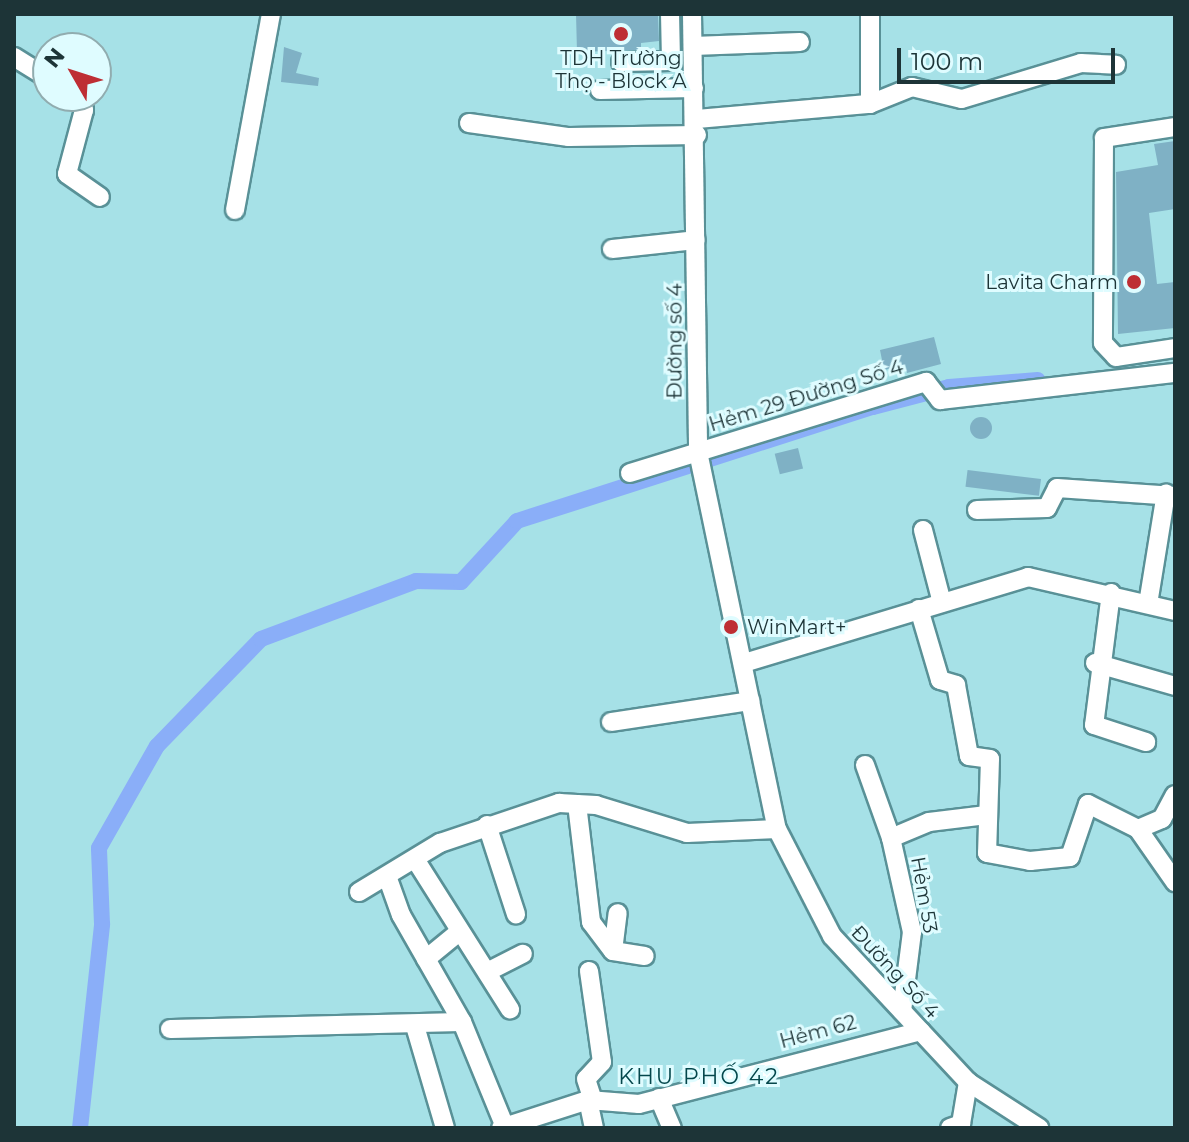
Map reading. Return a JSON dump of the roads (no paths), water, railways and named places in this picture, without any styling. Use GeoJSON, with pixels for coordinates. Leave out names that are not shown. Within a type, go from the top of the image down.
{"type":"FeatureCollection","features":[{"type":"Feature","properties":{"kind":"street"},"geometry":{"type":"LineString","coordinates":[[235,210],[271,14]]}},
{"type":"Feature","properties":{"kind":"street"},"geometry":{"type":"LineString","coordinates":[[621,62],[671,61],[670,14]]}},
{"type":"Feature","properties":{"kind":"street","name":"Đường số 4"},"geometry":{"type":"LineString","coordinates":[[692,14],[697,127],[698,452],[744,663]]}},
{"type":"Feature","properties":{"kind":"street"},"geometry":{"type":"LineString","coordinates":[[870,14],[870,104]]}},
{"type":"Feature","properties":{"kind":"street"},"geometry":{"type":"LineString","coordinates":[[693,46],[800,42]]}},
{"type":"Feature","properties":{"kind":"street"},"geometry":{"type":"LineString","coordinates":[[14,57],[32,68]]}},
{"type":"Feature","properties":{"kind":"street"},"geometry":{"type":"LineString","coordinates":[[469,123],[569,137],[697,127],[870,104],[912,87],[962,99],[1081,63],[1116,65]]}},
{"type":"Feature","properties":{"kind":"street"},"geometry":{"type":"LineString","coordinates":[[600,90],[694,88]]}},
{"type":"Feature","properties":{"kind":"street"},"geometry":{"type":"LineString","coordinates":[[83,112],[67,174],[100,197]]}},
{"type":"Feature","properties":{"kind":"street"},"geometry":{"type":"LineString","coordinates":[[1175,127],[1104,138],[1103,343],[1116,357],[1175,348]]}},
{"type":"Feature","properties":{"kind":"street"},"geometry":{"type":"LineString","coordinates":[[612,249],[696,240]]}},
{"type":"Feature","properties":{"kind":"street","name":"Hẻm 29 Đường Số 4"},"geometry":{"type":"LineString","coordinates":[[630,473],[926,382],[940,400],[1175,373]]}},
{"type":"Feature","properties":{"kind":"street"},"geometry":{"type":"LineString","coordinates":[[977,510],[1047,508],[1057,488],[1170,495],[1148,604]]}},
{"type":"Feature","properties":{"kind":"street"},"geometry":{"type":"LineString","coordinates":[[923,530],[942,603]]}},
{"type":"Feature","properties":{"kind":"street"},"geometry":{"type":"LineString","coordinates":[[744,663],[1028,577],[1111,593],[1175,611]]}},
{"type":"Feature","properties":{"kind":"street"},"geometry":{"type":"LineString","coordinates":[[1111,593],[1099,664],[1094,725],[1146,742]]}},
{"type":"Feature","properties":{"kind":"street"},"geometry":{"type":"LineString","coordinates":[[919,609],[940,680],[956,685],[969,756],[990,759],[987,853],[1030,861],[1070,857],[1088,804],[1138,829],[1175,882]]}},
{"type":"Feature","properties":{"kind":"street","name":"Đường Số 4"},"geometry":{"type":"LineString","coordinates":[[744,663],[777,829],[832,936],[968,1082],[1039,1128]]}},
{"type":"Feature","properties":{"kind":"street"},"geometry":{"type":"LineString","coordinates":[[1099,664],[1175,686]]}},
{"type":"Feature","properties":{"kind":"street"},"geometry":{"type":"LineString","coordinates":[[611,722],[750,701]]}},
{"type":"Feature","properties":{"kind":"street"},"geometry":{"type":"LineString","coordinates":[[865,765],[891,838]]}},
{"type":"Feature","properties":{"kind":"street"},"geometry":{"type":"LineString","coordinates":[[1138,829],[1162,819],[1175,795]]}},
{"type":"Feature","properties":{"kind":"street"},"geometry":{"type":"LineString","coordinates":[[359,892],[415,859],[487,825],[577,804],[687,833],[777,829]]}},
{"type":"Feature","properties":{"kind":"street"},"geometry":{"type":"LineString","coordinates":[[577,804],[591,922],[613,951],[645,956]]}},
{"type":"Feature","properties":{"kind":"street","name":"Hẻm 53"},"geometry":{"type":"LineString","coordinates":[[902,1011],[912,932],[891,838],[929,822],[987,815]]}},
{"type":"Feature","properties":{"kind":"street"},"geometry":{"type":"LineString","coordinates":[[487,825],[516,914]]}},
{"type":"Feature","properties":{"kind":"street"},"geometry":{"type":"LineString","coordinates":[[415,859],[459,932],[489,971],[510,1009]]}},
{"type":"Feature","properties":{"kind":"street"},"geometry":{"type":"LineString","coordinates":[[387,876],[426,959],[462,1022],[503,1127]]}},
{"type":"Feature","properties":{"kind":"street"},"geometry":{"type":"LineString","coordinates":[[613,951],[618,913]]}},
{"type":"Feature","properties":{"kind":"street"},"geometry":{"type":"LineString","coordinates":[[426,959],[459,932]]}},
{"type":"Feature","properties":{"kind":"street"},"geometry":{"type":"LineString","coordinates":[[489,971],[523,954]]}},
{"type":"Feature","properties":{"kind":"street"},"geometry":{"type":"LineString","coordinates":[[589,971],[601,1052],[586,1079],[594,1128]]}},
{"type":"Feature","properties":{"kind":"street"},"geometry":{"type":"LineString","coordinates":[[170,1029],[415,1026],[462,1022]]}},
{"type":"Feature","properties":{"kind":"street"},"geometry":{"type":"LineString","coordinates":[[415,1026],[445,1128]]}},
{"type":"Feature","properties":{"kind":"street","name":"Hẻm 62"},"geometry":{"type":"LineString","coordinates":[[503,1127],[591,1102],[659,1098],[921,1031]]}},
{"type":"Feature","properties":{"kind":"street"},"geometry":{"type":"LineString","coordinates":[[950,1128],[961,1124],[968,1082]]}},
{"type":"Feature","properties":{"kind":"street"},"geometry":{"type":"LineString","coordinates":[[659,1098],[672,1128]]}},
{"type":"Feature","properties":{"kind":"waterway"},"geometry":{"type":"LineString","coordinates":[[80,1128],[102,924],[99,848],[157,746],[261,639],[416,581],[461,582],[517,521],[873,407],[949,387],[1038,380]]}},
{"type":"Feature","properties":{"kind":"place","name":"TDH Trường Thọ - Block A"},"geometry":{"type":"Point","coordinates":[621,34]}},
{"type":"Feature","properties":{"kind":"place","name":"Lavita Charm"},"geometry":{"type":"Point","coordinates":[1134,282]}},
{"type":"Feature","properties":{"kind":"place","name":"WinMart+"},"geometry":{"type":"Point","coordinates":[731,627]}},
{"type":"Feature","properties":{"kind":"district","name":"KHU PHỐ 42"},"geometry":{"type":"Point","coordinates":[699,1077]}}]}
